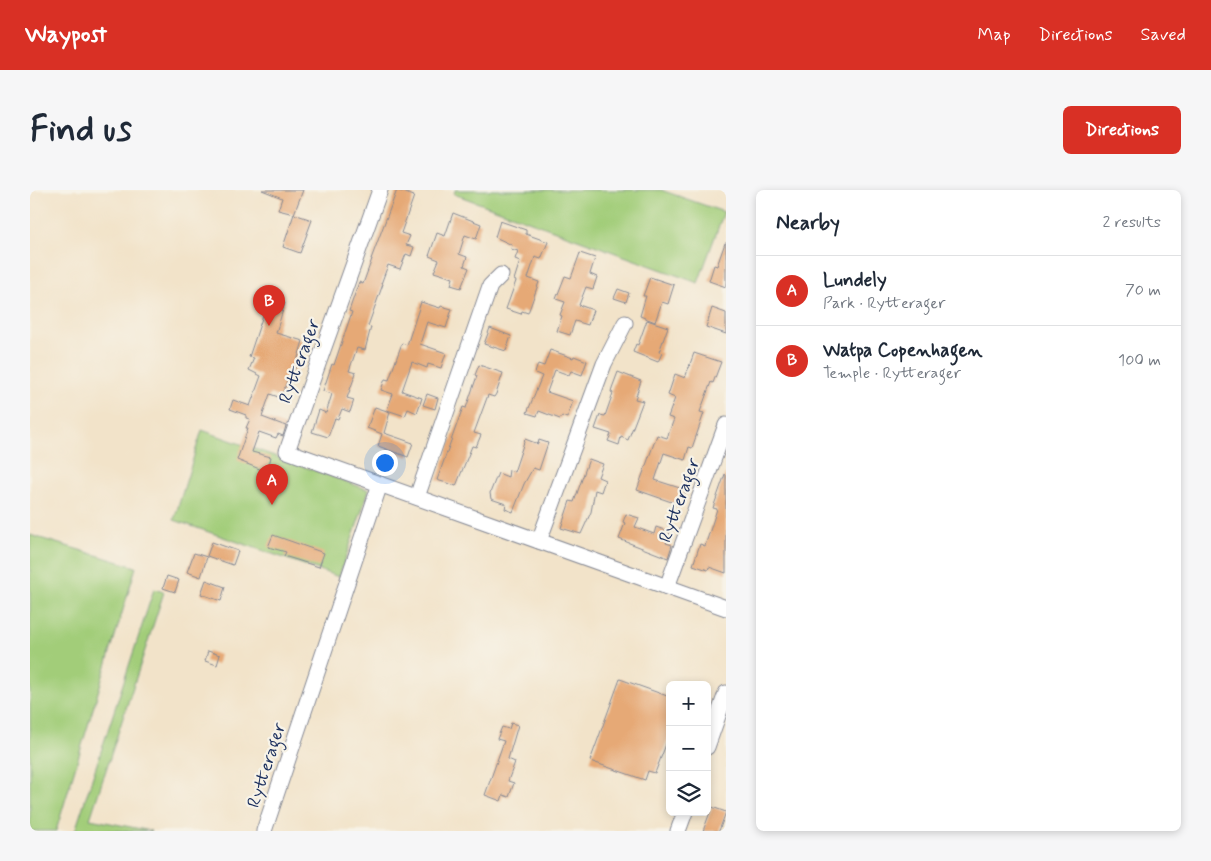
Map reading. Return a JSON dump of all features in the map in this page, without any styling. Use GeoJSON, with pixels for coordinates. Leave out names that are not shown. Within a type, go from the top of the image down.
{"type":"FeatureCollection","features":[{"type":"Feature","properties":{"kind":"street","name":"Rytterager"},"geometry":{"type":"LineString","coordinates":[[380,190],[287,450],[726,608]]}},
{"type":"Feature","properties":{"kind":"street"},"geometry":{"type":"LineString","coordinates":[[416,497],[490,286],[501,275]]}},
{"type":"Feature","properties":{"kind":"street"},"geometry":{"type":"LineString","coordinates":[[538,541],[604,364],[625,323]]}},
{"type":"Feature","properties":{"kind":"street","name":"Rytterager"},"geometry":{"type":"LineString","coordinates":[[667,587],[726,425]]}},
{"type":"Feature","properties":{"kind":"street","name":"Rytterager"},"geometry":{"type":"LineString","coordinates":[[264,831],[380,484]]}},
{"type":"Feature","properties":{"kind":"street"},"geometry":{"type":"LineString","coordinates":[[711,736],[726,693]]}},
{"type":"Feature","properties":{"kind":"street"},"geometry":{"type":"LineString","coordinates":[[678,831],[684,816]]}},
{"type":"Feature","properties":{"kind":"green space"},"geometry":{"type":"Polygon","coordinates":[[[455,190],[661,190],[724,212],[698,283],[454,194],[455,190]]]}},
{"type":"Feature","properties":{"kind":"green space"},"geometry":{"type":"Polygon","coordinates":[[[202,430],[369,490],[339,577],[174,520],[202,430]]]}},
{"type":"Feature","properties":{"kind":"green space"},"geometry":{"type":"Polygon","coordinates":[[[30,535],[136,567],[56,831],[30,831],[30,535]]]}},
{"type":"Feature","properties":{"kind":"green space"},"geometry":{"type":"Polygon","coordinates":[[[154,589],[164,592],[90,819],[151,831],[75,831],[154,589]]]}},
{"type":"Feature","properties":{"kind":"building"},"geometry":{"type":"Polygon","coordinates":[[[262,190],[303,190],[294,214],[278,210],[282,198],[262,190]]]}},
{"type":"Feature","properties":{"kind":"building"},"geometry":{"type":"Polygon","coordinates":[[[397,190],[414,196],[401,233],[410,236],[406,245],[414,247],[411,256],[406,254],[400,269],[388,265],[368,326],[371,327],[365,350],[357,348],[349,371],[356,373],[347,398],[354,400],[350,412],[342,409],[338,419],[335,418],[328,437],[312,432],[319,410],[326,413],[332,394],[323,391],[352,312],[349,311],[359,282],[363,284],[397,190]]]}},
{"type":"Feature","properties":{"kind":"building"},"geometry":{"type":"Polygon","coordinates":[[[453,213],[481,224],[476,239],[465,235],[459,254],[467,257],[464,266],[469,268],[461,288],[451,285],[453,278],[434,272],[439,260],[429,256],[437,233],[445,236],[453,213]]]}},
{"type":"Feature","properties":{"kind":"building"},"geometry":{"type":"Polygon","coordinates":[[[294,214],[312,220],[300,253],[283,247],[294,214]]]}},
{"type":"Feature","properties":{"kind":"building"},"geometry":{"type":"Polygon","coordinates":[[[500,221],[526,230],[526,234],[548,242],[541,259],[535,257],[528,278],[539,282],[528,313],[522,311],[521,314],[506,309],[516,281],[514,280],[520,261],[515,259],[518,251],[511,249],[512,245],[495,237],[500,221]]]}},
{"type":"Feature","properties":{"kind":"building"},"geometry":{"type":"Polygon","coordinates":[[[725,243],[726,287],[709,281],[714,265],[717,266],[725,243]]]}},
{"type":"Feature","properties":{"kind":"building"},"geometry":{"type":"Polygon","coordinates":[[[580,253],[595,258],[590,274],[597,277],[593,289],[586,287],[579,305],[593,310],[588,325],[575,321],[570,335],[557,331],[565,302],[556,299],[565,276],[571,278],[580,253]]]}},
{"type":"Feature","properties":{"kind":"building"},"geometry":{"type":"Polygon","coordinates":[[[650,277],[674,285],[668,304],[662,302],[655,322],[640,316],[646,296],[643,296],[650,277]]]}},
{"type":"Feature","properties":{"kind":"building"},"geometry":{"type":"Polygon","coordinates":[[[618,289],[629,293],[626,302],[614,298],[618,289]]]}},
{"type":"Feature","properties":{"kind":"building"},"geometry":{"type":"Polygon","coordinates":[[[269,297],[285,303],[276,333],[303,341],[294,371],[291,370],[281,398],[270,394],[262,417],[286,426],[283,436],[278,434],[276,438],[259,432],[252,452],[271,457],[267,472],[237,460],[250,419],[246,418],[246,415],[230,409],[233,400],[250,406],[261,376],[249,370],[254,358],[249,357],[269,297]]]}},
{"type":"Feature","properties":{"kind":"building"},"geometry":{"type":"Polygon","coordinates":[[[421,302],[440,308],[441,306],[452,309],[446,328],[427,322],[420,344],[446,353],[441,368],[428,364],[427,368],[412,362],[402,391],[422,398],[417,413],[408,409],[405,416],[387,410],[393,394],[381,390],[385,379],[389,380],[402,343],[407,345],[421,302]]]}},
{"type":"Feature","properties":{"kind":"building"},"geometry":{"type":"Polygon","coordinates":[[[712,308],[726,313],[726,334],[706,327],[712,308]]]}},
{"type":"Feature","properties":{"kind":"building"},"geometry":{"type":"Polygon","coordinates":[[[647,320],[668,327],[659,352],[662,353],[658,362],[633,352],[636,344],[638,345],[647,320]]]}},
{"type":"Feature","properties":{"kind":"building"},"geometry":{"type":"Polygon","coordinates":[[[490,328],[511,336],[506,351],[484,344],[490,328]]]}},
{"type":"Feature","properties":{"kind":"building"},"geometry":{"type":"Polygon","coordinates":[[[550,350],[587,361],[582,375],[571,371],[569,375],[555,370],[547,392],[573,401],[567,418],[562,416],[560,419],[539,411],[537,416],[527,413],[542,376],[535,373],[538,364],[544,366],[550,350]]]}},
{"type":"Feature","properties":{"kind":"building"},"geometry":{"type":"Polygon","coordinates":[[[694,353],[721,362],[700,412],[704,413],[692,448],[689,447],[685,460],[664,453],[655,480],[686,490],[680,505],[637,490],[657,435],[667,438],[674,419],[668,417],[675,398],[668,395],[675,374],[685,378],[694,353]]]}},
{"type":"Feature","properties":{"kind":"building"},"geometry":{"type":"Polygon","coordinates":[[[479,365],[503,373],[494,397],[488,395],[474,433],[481,435],[476,447],[472,446],[456,486],[437,480],[463,407],[466,408],[479,365]]]}},
{"type":"Feature","properties":{"kind":"building"},"geometry":{"type":"Polygon","coordinates":[[[618,372],[641,381],[635,399],[643,401],[628,440],[621,437],[619,445],[608,441],[611,434],[595,429],[600,415],[605,416],[618,372]]]}},
{"type":"Feature","properties":{"kind":"building"},"geometry":{"type":"Polygon","coordinates":[[[427,394],[438,398],[435,409],[423,405],[427,394]]]}},
{"type":"Feature","properties":{"kind":"building"},"geometry":{"type":"Polygon","coordinates":[[[375,407],[390,412],[384,433],[413,443],[408,457],[378,446],[382,434],[367,428],[375,407]]]}},
{"type":"Feature","properties":{"kind":"building"},"geometry":{"type":"Polygon","coordinates":[[[525,439],[538,444],[539,440],[548,443],[539,470],[533,468],[524,484],[513,512],[505,509],[506,504],[491,499],[490,493],[498,473],[508,477],[509,470],[514,472],[525,439]]]}},
{"type":"Feature","properties":{"kind":"building"},"geometry":{"type":"Polygon","coordinates":[[[589,459],[603,464],[598,477],[605,480],[601,492],[595,490],[591,512],[581,534],[561,528],[570,501],[574,502],[589,459]]]}},
{"type":"Feature","properties":{"kind":"building"},"geometry":{"type":"Polygon","coordinates":[[[725,474],[726,573],[709,567],[708,570],[693,565],[700,544],[705,546],[717,509],[713,508],[725,474]]]}},
{"type":"Feature","properties":{"kind":"building"},"geometry":{"type":"Polygon","coordinates":[[[626,514],[639,518],[635,527],[654,534],[656,527],[670,532],[666,543],[672,545],[668,558],[619,539],[626,514]]]}},
{"type":"Feature","properties":{"kind":"building"},"geometry":{"type":"Polygon","coordinates":[[[273,535],[324,553],[319,567],[284,556],[286,552],[268,547],[273,535]]]}},
{"type":"Feature","properties":{"kind":"building"},"geometry":{"type":"Polygon","coordinates":[[[212,542],[238,551],[233,565],[207,556],[212,542]]]}},
{"type":"Feature","properties":{"kind":"building"},"geometry":{"type":"Polygon","coordinates":[[[194,553],[207,557],[201,577],[187,572],[194,553]]]}},
{"type":"Feature","properties":{"kind":"building"},"geometry":{"type":"Polygon","coordinates":[[[167,576],[179,580],[175,592],[163,588],[167,576]]]}},
{"type":"Feature","properties":{"kind":"building"},"geometry":{"type":"Polygon","coordinates":[[[206,580],[225,587],[221,601],[201,594],[206,580]]]}},
{"type":"Feature","properties":{"kind":"building"},"geometry":{"type":"Polygon","coordinates":[[[208,651],[220,655],[217,665],[205,661],[208,651]]]}},
{"type":"Feature","properties":{"kind":"building"},"geometry":{"type":"Polygon","coordinates":[[[620,679],[666,696],[666,744],[655,773],[648,771],[645,780],[590,761],[620,679]]]}},
{"type":"Feature","properties":{"kind":"building"},"geometry":{"type":"Polygon","coordinates":[[[511,723],[518,725],[508,759],[515,762],[508,781],[514,783],[509,797],[503,795],[501,801],[485,795],[504,741],[497,739],[502,727],[509,729],[511,723]]]}},
{"type":"Feature","properties":{"kind":"building"},"geometry":{"type":"Polygon","coordinates":[[[712,807],[726,812],[719,831],[703,831],[709,816],[711,816],[712,807]]]}},
{"type":"Feature","properties":{"kind":"place","name":"Watpa Copenhagen"},"geometry":{"type":"Point","coordinates":[269,326]}},
{"type":"Feature","properties":{"kind":"place","name":"Lundely"},"geometry":{"type":"Point","coordinates":[272,505]}}]}
